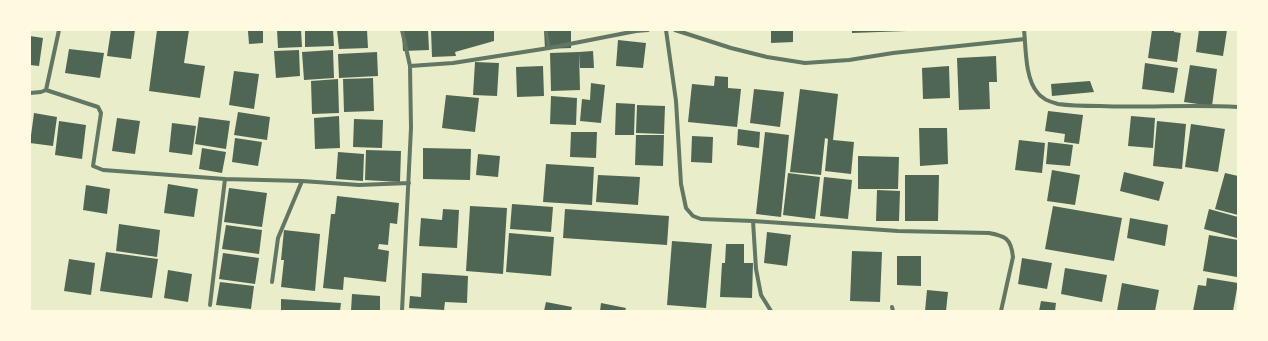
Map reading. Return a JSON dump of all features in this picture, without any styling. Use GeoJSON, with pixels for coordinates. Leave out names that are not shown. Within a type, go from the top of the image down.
{"type":"FeatureCollection","features":[{"type":"Feature","properties":{"kind":"street"},"geometry":{"type":"LineString","coordinates":[[46,90],[59,30]]}},
{"type":"Feature","properties":{"kind":"street"},"geometry":{"type":"LineString","coordinates":[[402,30],[410,66],[409,183],[402,277],[402,311]]}},
{"type":"Feature","properties":{"kind":"street"},"geometry":{"type":"LineString","coordinates":[[410,66],[453,63],[549,48],[648,30]]}},
{"type":"Feature","properties":{"kind":"street"},"geometry":{"type":"LineString","coordinates":[[666,30],[676,102],[681,184],[686,208],[693,216],[701,219],[898,231],[989,232],[1003,236],[1009,242],[1013,257],[1001,311]]}},
{"type":"Feature","properties":{"kind":"street"},"geometry":{"type":"LineString","coordinates":[[675,30],[724,46],[767,57],[805,63],[849,60],[1025,39]]}},
{"type":"Feature","properties":{"kind":"street"},"geometry":{"type":"LineString","coordinates":[[1024,30],[1031,83],[1036,92],[1042,98],[1056,104],[1134,108],[1238,107]]}},
{"type":"Feature","properties":{"kind":"street"},"geometry":{"type":"LineString","coordinates":[[30,93],[46,90],[98,107],[102,113],[93,166],[103,170],[225,179],[302,181],[359,185],[409,183]]}},
{"type":"Feature","properties":{"kind":"street"},"geometry":{"type":"LineString","coordinates":[[210,305],[225,179]]}},
{"type":"Feature","properties":{"kind":"street"},"geometry":{"type":"LineString","coordinates":[[272,282],[278,238],[302,181]]}},
{"type":"Feature","properties":{"kind":"street"},"geometry":{"type":"LineString","coordinates":[[753,221],[756,269],[761,295],[771,311]]}},
{"type":"Feature","properties":{"kind":"lane"},"geometry":{"type":"LineString","coordinates":[[546,30],[549,48]]}},
{"type":"Feature","properties":{"kind":"building"},"geometry":{"type":"Polygon","coordinates":[[[111,30],[135,30],[131,59],[107,56],[111,30]]]}},
{"type":"Feature","properties":{"kind":"building"},"geometry":{"type":"Polygon","coordinates":[[[157,30],[189,30],[184,63],[205,66],[200,98],[149,91],[157,30]]]}},
{"type":"Feature","properties":{"kind":"building"},"geometry":{"type":"Polygon","coordinates":[[[277,30],[301,30],[302,47],[278,48],[277,30]]]}},
{"type":"Feature","properties":{"kind":"building"},"geometry":{"type":"Polygon","coordinates":[[[305,30],[333,30],[334,46],[305,47],[305,30]]]}},
{"type":"Feature","properties":{"kind":"building"},"geometry":{"type":"Polygon","coordinates":[[[337,30],[367,30],[368,48],[339,49],[337,30]]]}},
{"type":"Feature","properties":{"kind":"building"},"geometry":{"type":"Polygon","coordinates":[[[402,30],[428,30],[429,50],[403,51],[402,30]]]}},
{"type":"Feature","properties":{"kind":"building"},"geometry":{"type":"Polygon","coordinates":[[[431,30],[494,30],[494,41],[455,52],[456,56],[432,57],[431,30]]]}},
{"type":"Feature","properties":{"kind":"building"},"geometry":{"type":"Polygon","coordinates":[[[544,30],[571,30],[571,48],[545,49],[544,30]]]}},
{"type":"Feature","properties":{"kind":"building"},"geometry":{"type":"Polygon","coordinates":[[[771,30],[793,30],[793,42],[771,43],[771,30]]]}},
{"type":"Feature","properties":{"kind":"building"},"geometry":{"type":"Polygon","coordinates":[[[852,30],[907,30],[907,31],[852,33],[852,30]]]}},
{"type":"Feature","properties":{"kind":"building"},"geometry":{"type":"Polygon","coordinates":[[[1152,30],[1174,30],[1174,32],[1181,33],[1177,62],[1148,58],[1152,30]]]}},
{"type":"Feature","properties":{"kind":"building"},"geometry":{"type":"Polygon","coordinates":[[[1199,30],[1227,30],[1223,56],[1196,52],[1199,30]]]}},
{"type":"Feature","properties":{"kind":"building"},"geometry":{"type":"Polygon","coordinates":[[[248,31],[263,31],[263,43],[249,44],[248,31]]]}},
{"type":"Feature","properties":{"kind":"building"},"geometry":{"type":"Polygon","coordinates":[[[30,36],[43,38],[39,66],[30,65],[30,36]]]}},
{"type":"Feature","properties":{"kind":"building"},"geometry":{"type":"Polygon","coordinates":[[[618,40],[646,43],[643,68],[616,66],[618,40]]]}},
{"type":"Feature","properties":{"kind":"building"},"geometry":{"type":"Polygon","coordinates":[[[69,49],[104,53],[100,78],[65,73],[69,49]]]}},
{"type":"Feature","properties":{"kind":"building"},"geometry":{"type":"Polygon","coordinates":[[[299,50],[300,76],[276,78],[274,51],[299,50]]]}},
{"type":"Feature","properties":{"kind":"building"},"geometry":{"type":"Polygon","coordinates":[[[333,50],[334,78],[304,80],[302,52],[333,50]]]}},
{"type":"Feature","properties":{"kind":"building"},"geometry":{"type":"Polygon","coordinates":[[[593,51],[594,68],[580,68],[579,52],[593,51]]]}},
{"type":"Feature","properties":{"kind":"building"},"geometry":{"type":"Polygon","coordinates":[[[377,52],[378,76],[339,78],[338,54],[377,52]]]}},
{"type":"Feature","properties":{"kind":"building"},"geometry":{"type":"Polygon","coordinates":[[[579,52],[580,90],[551,91],[550,53],[579,52]]]}},
{"type":"Feature","properties":{"kind":"building"},"geometry":{"type":"Polygon","coordinates":[[[996,56],[997,82],[989,82],[990,109],[959,110],[957,58],[996,56]]]}},
{"type":"Feature","properties":{"kind":"building"},"geometry":{"type":"Polygon","coordinates":[[[475,62],[499,63],[497,96],[473,95],[475,62]]]}},
{"type":"Feature","properties":{"kind":"building"},"geometry":{"type":"Polygon","coordinates":[[[1145,63],[1178,68],[1174,93],[1142,89],[1145,63]]]}},
{"type":"Feature","properties":{"kind":"building"},"geometry":{"type":"Polygon","coordinates":[[[1190,65],[1217,69],[1212,106],[1184,102],[1190,65]]]}},
{"type":"Feature","properties":{"kind":"building"},"geometry":{"type":"Polygon","coordinates":[[[543,66],[544,96],[517,97],[516,67],[543,66]]]}},
{"type":"Feature","properties":{"kind":"building"},"geometry":{"type":"Polygon","coordinates":[[[949,66],[950,98],[923,99],[922,68],[949,66]]]}},
{"type":"Feature","properties":{"kind":"building"},"geometry":{"type":"Polygon","coordinates":[[[234,71],[259,74],[254,109],[229,105],[234,71]]]}},
{"type":"Feature","properties":{"kind":"building"},"geometry":{"type":"Polygon","coordinates":[[[715,76],[728,77],[728,88],[741,89],[737,127],[688,122],[692,84],[714,86],[715,76]]]}},
{"type":"Feature","properties":{"kind":"building"},"geometry":{"type":"Polygon","coordinates":[[[373,78],[374,111],[344,112],[343,79],[373,78]]]}},
{"type":"Feature","properties":{"kind":"building"},"geometry":{"type":"Polygon","coordinates":[[[338,79],[339,113],[312,114],[311,81],[338,79]]]}},
{"type":"Feature","properties":{"kind":"building"},"geometry":{"type":"Polygon","coordinates":[[[1090,81],[1094,92],[1052,96],[1051,84],[1090,81]]]}},
{"type":"Feature","properties":{"kind":"building"},"geometry":{"type":"Polygon","coordinates":[[[591,83],[605,85],[601,123],[580,121],[582,99],[590,100],[591,83]]]}},
{"type":"Feature","properties":{"kind":"building"},"geometry":{"type":"Polygon","coordinates":[[[754,89],[784,92],[780,127],[750,123],[754,89]]]}},
{"type":"Feature","properties":{"kind":"building"},"geometry":{"type":"Polygon","coordinates":[[[800,89],[838,94],[833,140],[854,142],[851,174],[825,171],[828,139],[825,138],[821,175],[790,172],[800,89]]]}},
{"type":"Feature","properties":{"kind":"building"},"geometry":{"type":"Polygon","coordinates":[[[446,95],[479,98],[475,132],[442,128],[446,95]]]}},
{"type":"Feature","properties":{"kind":"building"},"geometry":{"type":"Polygon","coordinates":[[[551,96],[577,98],[576,125],[550,124],[551,96]]]}},
{"type":"Feature","properties":{"kind":"building"},"geometry":{"type":"Polygon","coordinates":[[[616,103],[635,104],[634,135],[615,135],[616,103]]]}},
{"type":"Feature","properties":{"kind":"building"},"geometry":{"type":"Polygon","coordinates":[[[637,105],[665,106],[664,134],[636,133],[637,105]]]}},
{"type":"Feature","properties":{"kind":"building"},"geometry":{"type":"Polygon","coordinates":[[[1048,111],[1083,115],[1079,144],[1064,142],[1065,134],[1045,131],[1048,111]]]}},
{"type":"Feature","properties":{"kind":"building"},"geometry":{"type":"Polygon","coordinates":[[[238,112],[270,117],[267,140],[234,135],[238,112]]]}},
{"type":"Feature","properties":{"kind":"building"},"geometry":{"type":"Polygon","coordinates":[[[34,113],[57,117],[53,146],[30,143],[34,113]]]}},
{"type":"Feature","properties":{"kind":"building"},"geometry":{"type":"Polygon","coordinates":[[[339,116],[340,148],[315,149],[314,118],[339,116]]]}},
{"type":"Feature","properties":{"kind":"building"},"geometry":{"type":"Polygon","coordinates":[[[1131,116],[1155,118],[1153,148],[1128,146],[1131,116]]]}},
{"type":"Feature","properties":{"kind":"building"},"geometry":{"type":"Polygon","coordinates":[[[199,117],[230,121],[226,149],[195,144],[199,117]]]}},
{"type":"Feature","properties":{"kind":"building"},"geometry":{"type":"Polygon","coordinates":[[[117,118],[140,121],[135,154],[112,151],[117,118]]]}},
{"type":"Feature","properties":{"kind":"building"},"geometry":{"type":"Polygon","coordinates":[[[354,119],[383,120],[382,148],[353,147],[354,119]]]}},
{"type":"Feature","properties":{"kind":"building"},"geometry":{"type":"Polygon","coordinates":[[[59,121],[86,125],[82,159],[55,155],[59,121]]]}},
{"type":"Feature","properties":{"kind":"building"},"geometry":{"type":"Polygon","coordinates":[[[1157,121],[1186,124],[1182,169],[1153,166],[1157,121]]]}},
{"type":"Feature","properties":{"kind":"building"},"geometry":{"type":"Polygon","coordinates":[[[172,123],[196,126],[192,155],[169,152],[172,123]]]}},
{"type":"Feature","properties":{"kind":"building"},"geometry":{"type":"Polygon","coordinates":[[[1191,124],[1225,129],[1218,172],[1185,167],[1191,124]]]}},
{"type":"Feature","properties":{"kind":"building"},"geometry":{"type":"Polygon","coordinates":[[[919,128],[947,128],[948,164],[920,166],[919,128]]]}},
{"type":"Feature","properties":{"kind":"building"},"geometry":{"type":"Polygon","coordinates":[[[738,129],[760,132],[759,148],[737,145],[738,129]]]}},
{"type":"Feature","properties":{"kind":"building"},"geometry":{"type":"Polygon","coordinates":[[[571,132],[597,132],[596,158],[570,157],[571,132]]]}},
{"type":"Feature","properties":{"kind":"building"},"geometry":{"type":"Polygon","coordinates":[[[765,132],[789,135],[781,217],[756,214],[765,132]]]}},
{"type":"Feature","properties":{"kind":"building"},"geometry":{"type":"Polygon","coordinates":[[[636,135],[664,135],[663,166],[635,165],[636,135]]]}},
{"type":"Feature","properties":{"kind":"building"},"geometry":{"type":"Polygon","coordinates":[[[692,136],[713,137],[712,163],[691,162],[692,136]]]}},
{"type":"Feature","properties":{"kind":"building"},"geometry":{"type":"Polygon","coordinates":[[[235,138],[262,142],[258,166],[232,162],[235,138]]]}},
{"type":"Feature","properties":{"kind":"building"},"geometry":{"type":"Polygon","coordinates":[[[1019,140],[1045,143],[1042,173],[1015,170],[1019,140]]]}},
{"type":"Feature","properties":{"kind":"building"},"geometry":{"type":"Polygon","coordinates":[[[1048,142],[1073,145],[1070,166],[1046,164],[1048,142]]]}},
{"type":"Feature","properties":{"kind":"building"},"geometry":{"type":"Polygon","coordinates":[[[202,148],[226,152],[222,173],[199,169],[202,148]]]}},
{"type":"Feature","properties":{"kind":"building"},"geometry":{"type":"Polygon","coordinates":[[[423,148],[471,149],[470,180],[423,179],[423,148]]]}},
{"type":"Feature","properties":{"kind":"building"},"geometry":{"type":"Polygon","coordinates":[[[366,150],[401,151],[400,182],[365,180],[366,150]]]}},
{"type":"Feature","properties":{"kind":"building"},"geometry":{"type":"Polygon","coordinates":[[[338,152],[364,154],[363,181],[336,179],[338,152]]]}},
{"type":"Feature","properties":{"kind":"building"},"geometry":{"type":"Polygon","coordinates":[[[478,154],[500,156],[498,177],[476,175],[478,154]]]}},
{"type":"Feature","properties":{"kind":"building"},"geometry":{"type":"Polygon","coordinates":[[[858,156],[899,157],[898,189],[858,189],[858,156]]]}},
{"type":"Feature","properties":{"kind":"building"},"geometry":{"type":"Polygon","coordinates":[[[546,164],[594,167],[592,205],[543,202],[546,164]]]}},
{"type":"Feature","properties":{"kind":"building"},"geometry":{"type":"Polygon","coordinates":[[[1052,170],[1080,175],[1075,205],[1047,201],[1052,170]]]}},
{"type":"Feature","properties":{"kind":"building"},"geometry":{"type":"Polygon","coordinates":[[[1124,172],[1164,182],[1159,201],[1120,191],[1124,172]]]}},
{"type":"Feature","properties":{"kind":"building"},"geometry":{"type":"Polygon","coordinates":[[[788,173],[820,177],[815,219],[783,215],[788,173]]]}},
{"type":"Feature","properties":{"kind":"building"},"geometry":{"type":"Polygon","coordinates":[[[1225,173],[1238,176],[1238,215],[1215,209],[1225,173]]]}},
{"type":"Feature","properties":{"kind":"building"},"geometry":{"type":"Polygon","coordinates":[[[598,175],[640,177],[638,205],[596,202],[598,175]]]}},
{"type":"Feature","properties":{"kind":"building"},"geometry":{"type":"Polygon","coordinates":[[[905,175],[939,175],[938,221],[905,221],[905,175]]]}},
{"type":"Feature","properties":{"kind":"building"},"geometry":{"type":"Polygon","coordinates":[[[824,177],[852,180],[848,219],[820,216],[824,177]]]}},
{"type":"Feature","properties":{"kind":"building"},"geometry":{"type":"Polygon","coordinates":[[[168,184],[198,189],[194,217],[164,213],[168,184]]]}},
{"type":"Feature","properties":{"kind":"building"},"geometry":{"type":"Polygon","coordinates":[[[86,185],[110,189],[107,214],[83,210],[86,185]]]}},
{"type":"Feature","properties":{"kind":"building"},"geometry":{"type":"Polygon","coordinates":[[[229,188],[267,193],[262,227],[224,222],[229,188]]]}},
{"type":"Feature","properties":{"kind":"building"},"geometry":{"type":"Polygon","coordinates":[[[877,190],[900,191],[899,221],[876,221],[877,190]]]}},
{"type":"Feature","properties":{"kind":"building"},"geometry":{"type":"Polygon","coordinates":[[[337,196],[399,203],[397,224],[390,223],[388,245],[379,244],[378,249],[389,251],[386,282],[344,277],[343,290],[323,288],[331,214],[335,214],[337,196]]]}},
{"type":"Feature","properties":{"kind":"building"},"geometry":{"type":"Polygon","coordinates":[[[512,204],[553,207],[551,232],[510,229],[512,204]]]}},
{"type":"Feature","properties":{"kind":"building"},"geometry":{"type":"Polygon","coordinates":[[[470,206],[507,208],[503,274],[466,271],[470,206]]]}},
{"type":"Feature","properties":{"kind":"building"},"geometry":{"type":"Polygon","coordinates":[[[1053,206],[1122,218],[1114,261],[1045,249],[1053,206]]]}},
{"type":"Feature","properties":{"kind":"building"},"geometry":{"type":"Polygon","coordinates":[[[443,209],[459,210],[457,248],[419,246],[421,218],[442,220],[443,209]]]}},
{"type":"Feature","properties":{"kind":"building"},"geometry":{"type":"Polygon","coordinates":[[[565,209],[669,216],[667,245],[563,238],[565,209]]]}},
{"type":"Feature","properties":{"kind":"building"},"geometry":{"type":"Polygon","coordinates":[[[1209,209],[1238,217],[1237,238],[1204,229],[1209,209]]]}},
{"type":"Feature","properties":{"kind":"building"},"geometry":{"type":"Polygon","coordinates":[[[1130,218],[1168,225],[1165,246],[1127,238],[1130,218]]]}},
{"type":"Feature","properties":{"kind":"building"},"geometry":{"type":"Polygon","coordinates":[[[119,224],[160,230],[157,257],[116,251],[119,224]]]}},
{"type":"Feature","properties":{"kind":"building"},"geometry":{"type":"Polygon","coordinates":[[[226,225],[262,230],[259,254],[222,249],[226,225]]]}},
{"type":"Feature","properties":{"kind":"building"},"geometry":{"type":"Polygon","coordinates":[[[284,230],[320,234],[315,291],[281,287],[284,260],[281,260],[284,230]]]}},
{"type":"Feature","properties":{"kind":"building"},"geometry":{"type":"Polygon","coordinates":[[[767,232],[791,235],[787,266],[764,263],[767,232]]]}},
{"type":"Feature","properties":{"kind":"building"},"geometry":{"type":"Polygon","coordinates":[[[509,233],[554,237],[551,276],[506,272],[509,233]]]}},
{"type":"Feature","properties":{"kind":"building"},"geometry":{"type":"Polygon","coordinates":[[[1209,235],[1238,240],[1237,277],[1203,271],[1209,235]]]}},
{"type":"Feature","properties":{"kind":"building"},"geometry":{"type":"Polygon","coordinates":[[[672,241],[712,244],[706,308],[667,305],[672,241]]]}},
{"type":"Feature","properties":{"kind":"building"},"geometry":{"type":"Polygon","coordinates":[[[726,244],[744,244],[744,263],[753,263],[752,298],[720,297],[722,263],[725,263],[726,244]]]}},
{"type":"Feature","properties":{"kind":"building"},"geometry":{"type":"Polygon","coordinates":[[[852,251],[882,252],[880,302],[850,301],[852,251]]]}},
{"type":"Feature","properties":{"kind":"building"},"geometry":{"type":"Polygon","coordinates":[[[106,252],[158,259],[152,298],[100,291],[106,252]]]}},
{"type":"Feature","properties":{"kind":"building"},"geometry":{"type":"Polygon","coordinates":[[[223,253],[259,258],[255,284],[219,279],[223,253]]]}},
{"type":"Feature","properties":{"kind":"building"},"geometry":{"type":"Polygon","coordinates":[[[897,256],[921,256],[921,286],[897,285],[897,256]]]}},
{"type":"Feature","properties":{"kind":"building"},"geometry":{"type":"Polygon","coordinates":[[[1022,258],[1052,263],[1047,289],[1018,284],[1022,258]]]}},
{"type":"Feature","properties":{"kind":"building"},"geometry":{"type":"Polygon","coordinates":[[[69,259],[95,263],[91,295],[64,291],[69,259]]]}},
{"type":"Feature","properties":{"kind":"building"},"geometry":{"type":"Polygon","coordinates":[[[1065,268],[1107,275],[1102,302],[1061,294],[1065,268]]]}},
{"type":"Feature","properties":{"kind":"building"},"geometry":{"type":"Polygon","coordinates":[[[168,270],[192,274],[188,302],[164,298],[168,270]]]}},
{"type":"Feature","properties":{"kind":"building"},"geometry":{"type":"Polygon","coordinates":[[[422,273],[468,276],[467,303],[445,302],[444,310],[409,308],[410,296],[421,297],[422,273]]]}},
{"type":"Feature","properties":{"kind":"building"},"geometry":{"type":"Polygon","coordinates":[[[1207,278],[1238,283],[1233,311],[1193,311],[1198,285],[1206,286],[1207,278]]]}},
{"type":"Feature","properties":{"kind":"building"},"geometry":{"type":"Polygon","coordinates":[[[220,282],[254,286],[251,309],[216,305],[220,282]]]}},
{"type":"Feature","properties":{"kind":"building"},"geometry":{"type":"Polygon","coordinates":[[[1122,283],[1159,290],[1155,311],[1117,311],[1122,283]]]}},
{"type":"Feature","properties":{"kind":"building"},"geometry":{"type":"Polygon","coordinates":[[[927,290],[948,292],[946,311],[925,311],[927,290]]]}},
{"type":"Feature","properties":{"kind":"building"},"geometry":{"type":"Polygon","coordinates":[[[352,294],[380,296],[380,311],[351,311],[352,294]]]}},
{"type":"Feature","properties":{"kind":"building"},"geometry":{"type":"Polygon","coordinates":[[[281,299],[341,303],[340,311],[281,311],[281,299]]]}},
{"type":"Feature","properties":{"kind":"building"},"geometry":{"type":"Polygon","coordinates":[[[1041,301],[1056,303],[1055,311],[1039,311],[1041,301]]]}},
{"type":"Feature","properties":{"kind":"building"},"geometry":{"type":"Polygon","coordinates":[[[546,302],[572,307],[571,311],[544,311],[546,302]]]}},
{"type":"Feature","properties":{"kind":"building"},"geometry":{"type":"Polygon","coordinates":[[[601,303],[626,308],[625,311],[600,311],[601,303]]]}}]}
